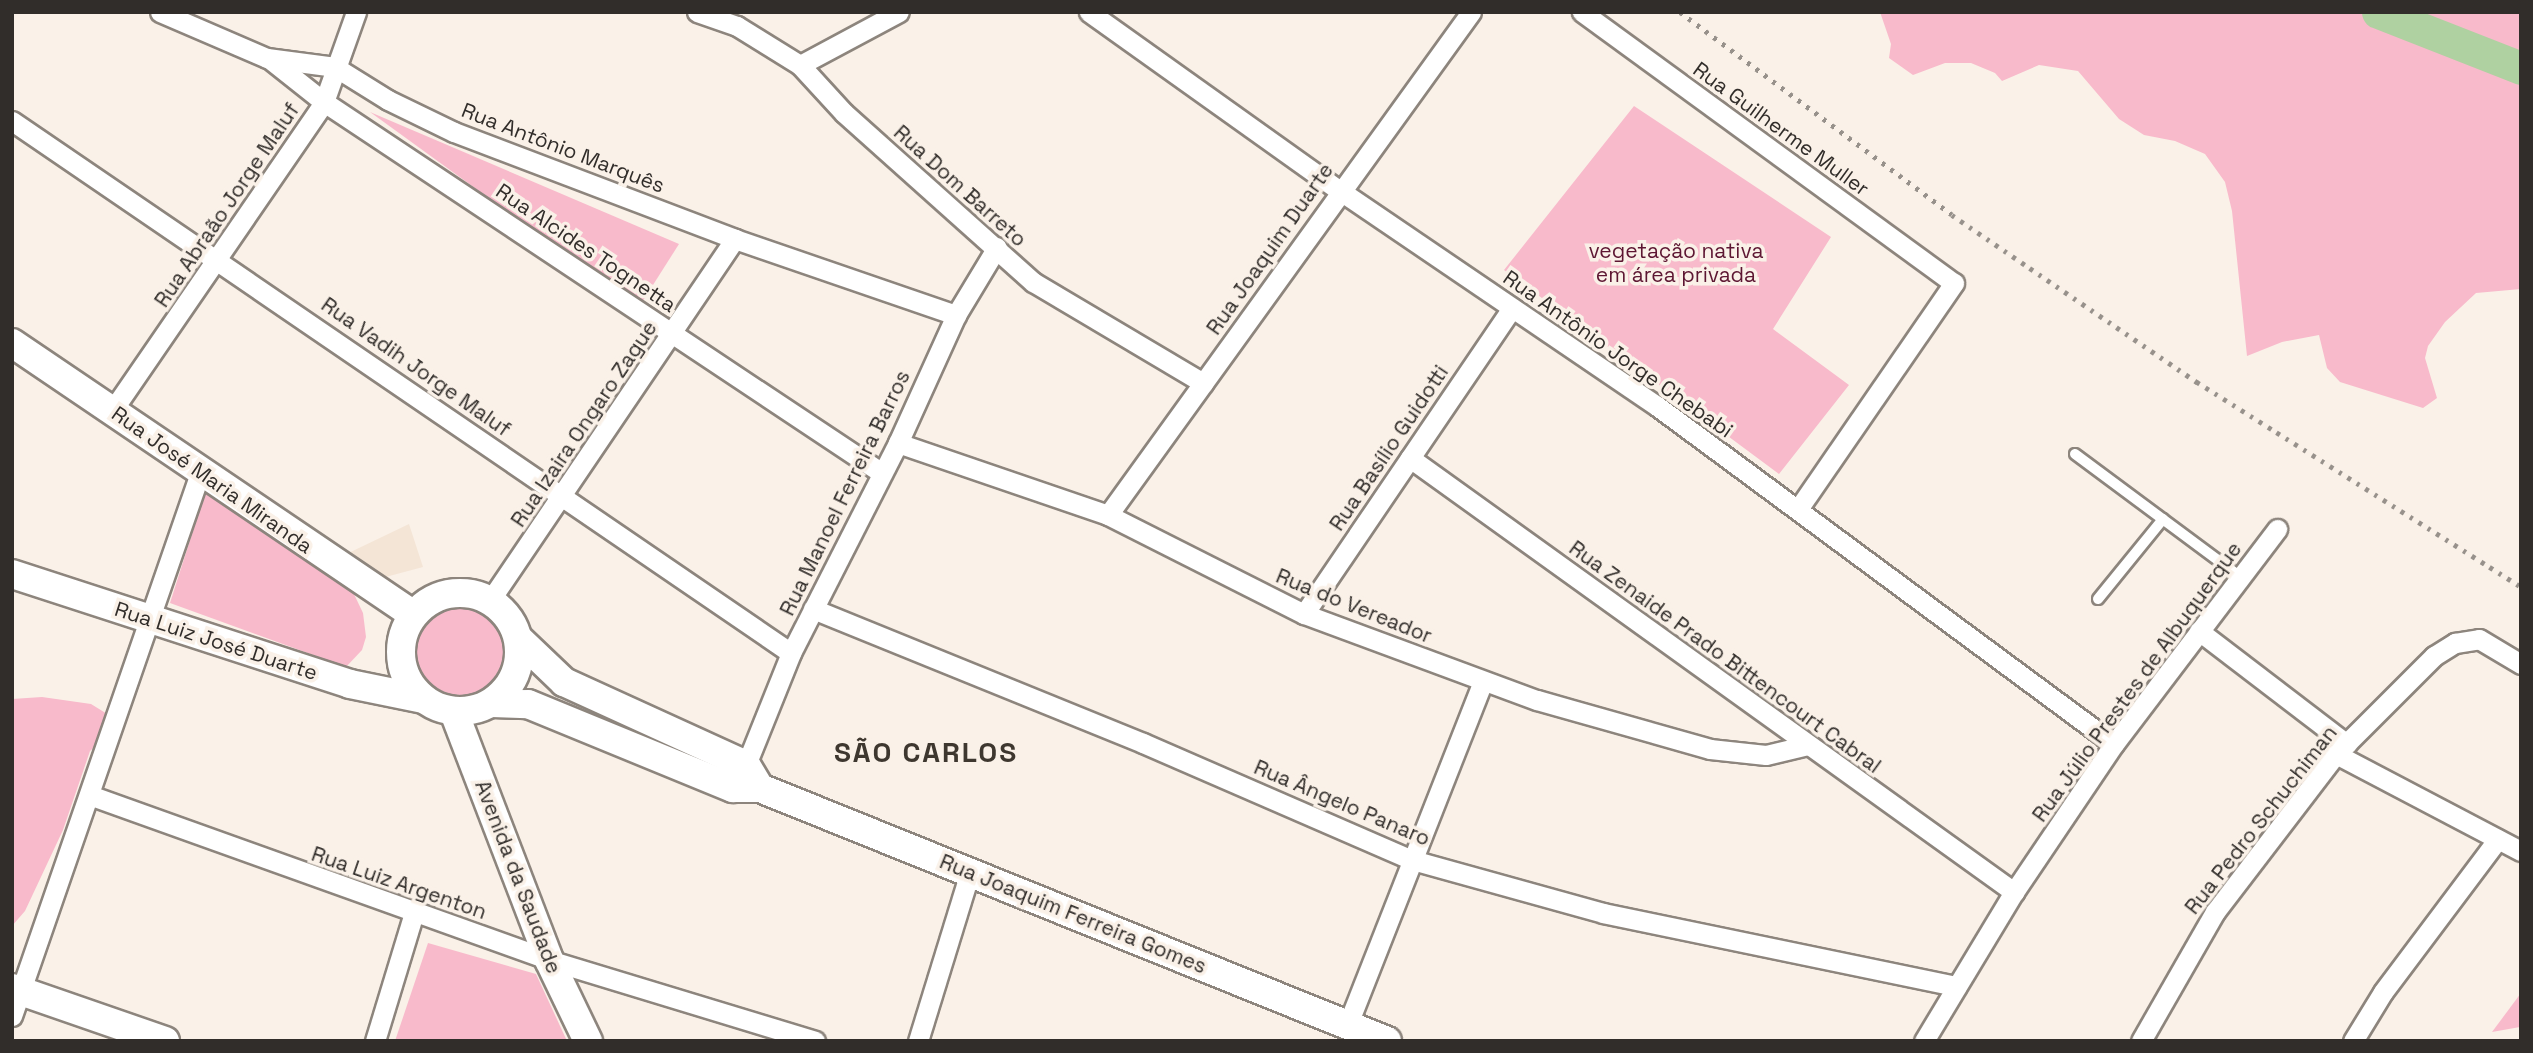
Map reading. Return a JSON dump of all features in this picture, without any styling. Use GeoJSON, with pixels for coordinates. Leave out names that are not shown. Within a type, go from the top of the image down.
{"type":"FeatureCollection","features":[{"type":"Feature","properties":{"kind":"main road","name":"Rua José Maria Miranda"},"geometry":{"type":"LineString","coordinates":[[12,343],[200,473],[412,614]]}},
{"type":"Feature","properties":{"kind":"main road","name":"Rua Luiz José Duarte"},"geometry":{"type":"LineString","coordinates":[[12,574],[350,684],[423,699]]}},
{"type":"Feature","properties":{"kind":"main road"},"geometry":{"type":"LineString","coordinates":[[452,592],[491,599],[504,610],[520,640],[514,675],[492,703],[454,712],[423,699],[403,669],[402,650],[412,614],[452,592]]}},
{"type":"Feature","properties":{"kind":"main road","name":"Rua Joaquim Ferreira Gomes"},"geometry":{"type":"LineString","coordinates":[[520,640],[564,682],[753,777],[970,872],[1387,1041]]}},
{"type":"Feature","properties":{"kind":"main road","name":"Rua Joaquim Ferreira Gomes"},"geometry":{"type":"LineString","coordinates":[[492,703],[528,704],[733,788],[753,777]]}},
{"type":"Feature","properties":{"kind":"main road","name":"Avenida da Saudade"},"geometry":{"type":"LineString","coordinates":[[454,712],[549,960],[588,1041]]}},
{"type":"Feature","properties":{"kind":"main road"},"geometry":{"type":"LineString","coordinates":[[15,999],[165,1041]]}},
{"type":"Feature","properties":{"kind":"street","name":"Rua Antônio Marquês"},"geometry":{"type":"LineString","coordinates":[[160,12],[267,58],[335,67],[388,100],[454,132],[735,239],[956,315]]}},
{"type":"Feature","properties":{"kind":"street","name":"Rua Abraão Jorge Maluf"},"geometry":{"type":"LineString","coordinates":[[112,411],[324,102],[356,12]]}},
{"type":"Feature","properties":{"kind":"street","name":"Rua Dom Barreto"},"geometry":{"type":"LineString","coordinates":[[698,12],[737,26],[800,65],[844,113],[1033,282],[1203,383]]}},
{"type":"Feature","properties":{"kind":"street"},"geometry":{"type":"LineString","coordinates":[[800,65],[899,12]]}},
{"type":"Feature","properties":{"kind":"street","name":"Rua Antônio Jorge Chebabi"},"geometry":{"type":"LineString","coordinates":[[1089,12],[1339,190],[1799,508],[2114,744]]}},
{"type":"Feature","properties":{"kind":"street","name":"Rua Joaquim Duarte"},"geometry":{"type":"LineString","coordinates":[[1108,515],[1339,190],[1471,12]]}},
{"type":"Feature","properties":{"kind":"street","name":"Rua Guilherme Muller"},"geometry":{"type":"LineString","coordinates":[[1582,12],[1954,283],[1799,508]]}},
{"type":"Feature","properties":{"kind":"street","name":"Rua Alcides Tognetta"},"geometry":{"type":"LineString","coordinates":[[267,58],[324,102],[882,473]]}},
{"type":"Feature","properties":{"kind":"street","name":"Rua Vadih Jorge Maluf"},"geometry":{"type":"LineString","coordinates":[[12,121],[219,258],[791,653]]}},
{"type":"Feature","properties":{"kind":"street","name":"Rua Izaira Ongaro Zague"},"geometry":{"type":"LineString","coordinates":[[491,599],[735,239]]}},
{"type":"Feature","properties":{"kind":"street","name":"Rua Manoel Ferreira Barros"},"geometry":{"type":"LineString","coordinates":[[753,777],[791,653],[898,443],[956,315],[997,247]]}},
{"type":"Feature","properties":{"kind":"street","name":"Rua Basílio Guidotti"},"geometry":{"type":"LineString","coordinates":[[1304,614],[1512,308]]}},
{"type":"Feature","properties":{"kind":"street","name":"Rua do Vereador"},"geometry":{"type":"LineString","coordinates":[[898,443],[1108,515],[1304,614],[1483,682],[1710,749],[1766,755],[1808,745]]}},
{"type":"Feature","properties":{"kind":"street","name":"Rua Zenaide Prado Bittencourt Cabral"},"geometry":{"type":"LineString","coordinates":[[1410,458],[2014,892]]}},
{"type":"Feature","properties":{"kind":"street"},"geometry":{"type":"LineString","coordinates":[[15,999],[92,796],[200,473]]}},
{"type":"Feature","properties":{"kind":"street","name":"Rua Júlio Prestes de Albuquerque"},"geometry":{"type":"LineString","coordinates":[[1924,1041],[2014,892],[2114,744],[2242,579],[2277,529]]}},
{"type":"Feature","properties":{"kind":"street","name":"Rua Ângelo Panaro"},"geometry":{"type":"LineString","coordinates":[[813,609],[1143,743],[1412,860],[1603,913],[1957,986]]}},
{"type":"Feature","properties":{"kind":"street"},"geometry":{"type":"LineString","coordinates":[[2199,632],[2341,749],[2521,851]]}},
{"type":"Feature","properties":{"kind":"street","name":"Rua Pedro Schuchiman"},"geometry":{"type":"LineString","coordinates":[[2141,1041],[2215,912],[2341,749],[2434,656],[2455,643],[2479,639],[2521,664]]}},
{"type":"Feature","properties":{"kind":"street"},"geometry":{"type":"LineString","coordinates":[[1348,1024],[1483,682]]}},
{"type":"Feature","properties":{"kind":"street","name":"Rua Luiz Argenton"},"geometry":{"type":"LineString","coordinates":[[92,796],[549,960],[815,1041]]}},
{"type":"Feature","properties":{"kind":"street"},"geometry":{"type":"LineString","coordinates":[[2353,1041],[2383,992],[2498,839]]}},
{"type":"Feature","properties":{"kind":"street"},"geometry":{"type":"LineString","coordinates":[[918,1041],[970,872]]}},
{"type":"Feature","properties":{"kind":"street"},"geometry":{"type":"LineString","coordinates":[[375,1041],[414,913]]}},
{"type":"Feature","properties":{"kind":"lane"},"geometry":{"type":"LineString","coordinates":[[2075,454],[2242,579]]}},
{"type":"Feature","properties":{"kind":"lane"},"geometry":{"type":"LineString","coordinates":[[2098,599],[2163,519]]}},
{"type":"Feature","properties":{"kind":"shaded area"},"geometry":{"type":"Polygon","coordinates":[[[409,524],[423,567],[378,579],[336,559],[409,524]]]}},
{"type":"Feature","properties":{"kind":"green space"},"geometry":{"type":"Polygon","coordinates":[[[1880,12],[2521,12],[2521,289],[2476,293],[2445,322],[2428,346],[2425,358],[2437,398],[2423,408],[2340,382],[2327,368],[2319,335],[2282,342],[2247,356],[2232,211],[2225,182],[2205,154],[2175,141],[2144,135],[2119,119],[2078,71],[2039,65],[2002,81],[1995,73],[1971,63],[1945,63],[1913,75],[1889,58],[1891,44],[1880,12]]]}},
{"type":"Feature","properties":{"kind":"green space","name":"vegetação nativa em área privada"},"geometry":{"type":"Polygon","coordinates":[[[1634,106],[1831,237],[1773,329],[1849,385],[1779,474],[1504,270],[1634,106]]]}},
{"type":"Feature","properties":{"kind":"green space"},"geometry":{"type":"Polygon","coordinates":[[[370,112],[679,244],[639,307],[370,112]]]}},
{"type":"Feature","properties":{"kind":"green space"},"geometry":{"type":"Polygon","coordinates":[[[205,493],[353,592],[363,613],[366,637],[362,650],[346,667],[170,603],[205,493]]]}},
{"type":"Feature","properties":{"kind":"green space"},"geometry":{"type":"Polygon","coordinates":[[[461,603],[478,607],[493,617],[503,632],[507,649],[503,666],[493,681],[478,691],[461,695],[444,691],[429,681],[419,666],[415,649],[419,632],[429,617],[444,607],[461,603]]]}},
{"type":"Feature","properties":{"kind":"green space"},"geometry":{"type":"Polygon","coordinates":[[[42,697],[91,704],[112,717],[110,733],[90,751],[63,830],[25,911],[12,926],[12,699],[42,697]]]}},
{"type":"Feature","properties":{"kind":"green space"},"geometry":{"type":"Polygon","coordinates":[[[428,943],[536,974],[567,1041],[395,1041],[428,943]]]}},
{"type":"Feature","properties":{"kind":"green space"},"geometry":{"type":"Polygon","coordinates":[[[2521,993],[2520,1027],[2492,1032],[2521,993]]]}},
{"type":"Feature","properties":{"kind":"waterway"},"geometry":{"type":"LineString","coordinates":[[2378,12],[2521,68]]}},
{"type":"Feature","properties":{"kind":"railway"},"geometry":{"type":"LineString","coordinates":[[1680,12],[1952,215],[2197,382],[2521,587]]}},
{"type":"Feature","properties":{"kind":"district","name":"SÃO CARLOS"},"geometry":{"type":"Point","coordinates":[926,752]}}]}
